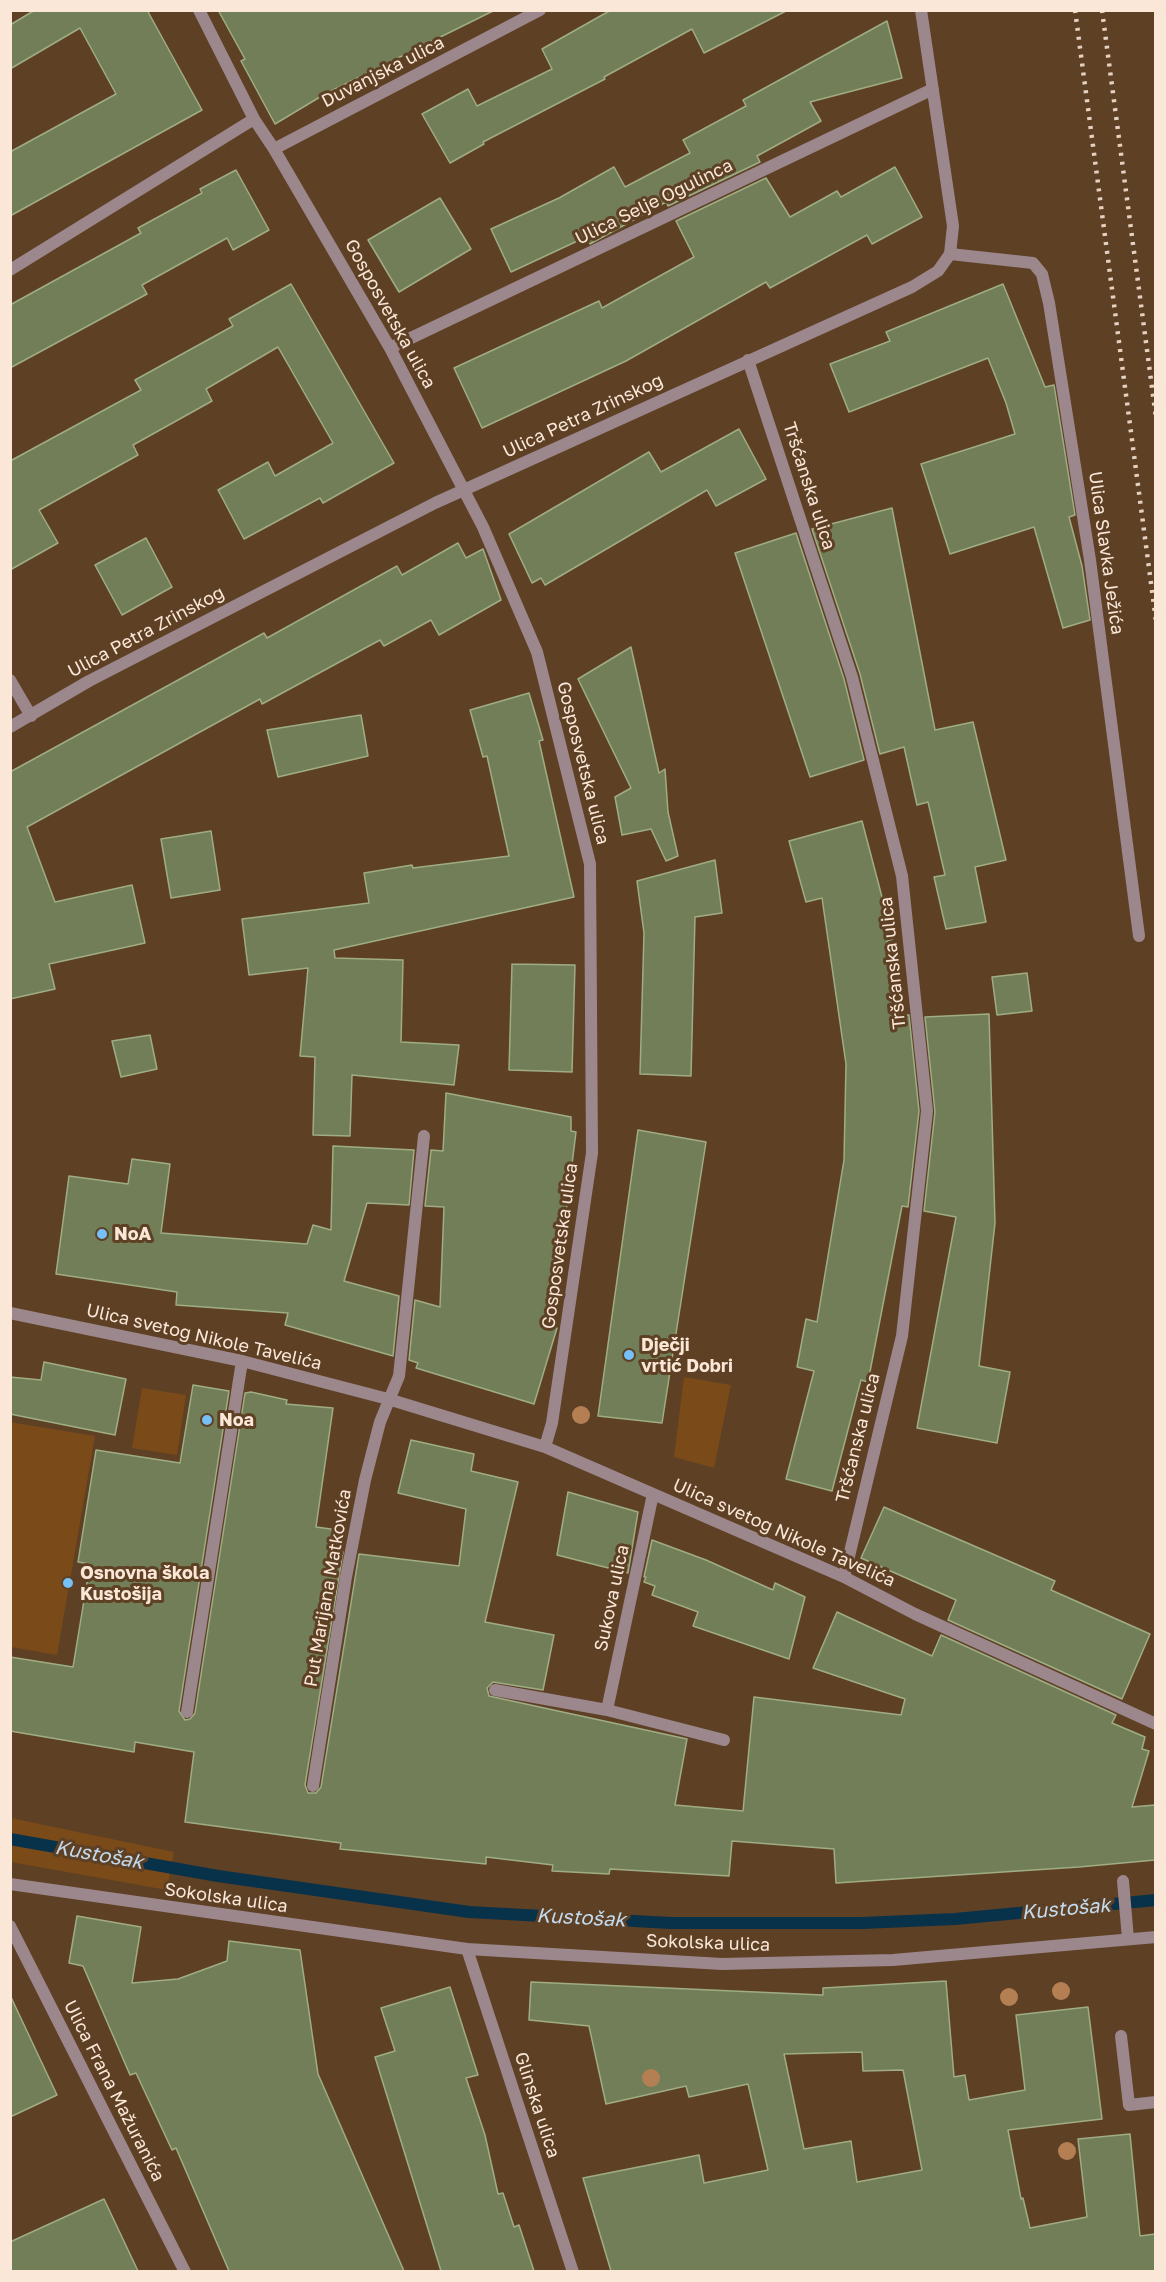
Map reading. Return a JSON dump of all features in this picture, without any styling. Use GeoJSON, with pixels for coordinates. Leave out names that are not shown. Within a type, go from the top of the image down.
{"type":"FeatureCollection","features":[{"type":"Feature","properties":{"kind":"street"},"geometry":{"type":"LineString","coordinates":[[199,10],[254,119],[274,149]]}},
{"type":"Feature","properties":{"kind":"street","name":"Duvanjska ulica"},"geometry":{"type":"LineString","coordinates":[[274,149],[540,10]]}},
{"type":"Feature","properties":{"kind":"street"},"geometry":{"type":"LineString","coordinates":[[921,10],[953,226],[950,254]]}},
{"type":"Feature","properties":{"kind":"street","name":"Ulica Selje Ogulinca"},"geometry":{"type":"LineString","coordinates":[[390,348],[933,89]]}},
{"type":"Feature","properties":{"kind":"street"},"geometry":{"type":"LineString","coordinates":[[10,270],[254,119]]}},
{"type":"Feature","properties":{"kind":"street","name":"Gosposvetska ulica"},"geometry":{"type":"LineString","coordinates":[[274,149],[390,348],[465,490],[537,652],[590,864],[592,1153],[552,1423],[545,1447]]}},
{"type":"Feature","properties":{"kind":"street","name":"Ulica Petra Zrinskog"},"geometry":{"type":"LineString","coordinates":[[10,728],[89,681],[465,490],[912,287],[938,271],[950,254]]}},
{"type":"Feature","properties":{"kind":"street","name":"Ulica Slavka Ježića"},"geometry":{"type":"LineString","coordinates":[[950,254],[1033,263],[1042,274],[1049,303],[1090,560],[1139,936]]}},
{"type":"Feature","properties":{"kind":"street","name":"Tršćanska ulica"},"geometry":{"type":"LineString","coordinates":[[748,360],[852,677],[902,876],[927,1111],[902,1336],[844,1577]]}},
{"type":"Feature","properties":{"kind":"street"},"geometry":{"type":"LineString","coordinates":[[10,680],[31,716]]}},
{"type":"Feature","properties":{"kind":"street"},"geometry":{"type":"LineString","coordinates":[[388,1399],[399,1376],[424,1136]]}},
{"type":"Feature","properties":{"kind":"street","name":"Ulica svetog Nikole Tavelića"},"geometry":{"type":"LineString","coordinates":[[10,1313],[242,1361],[388,1399],[545,1447],[844,1577],[915,1614],[1155,1724]]}},
{"type":"Feature","properties":{"kind":"street"},"geometry":{"type":"LineString","coordinates":[[187,1712],[242,1361]]}},
{"type":"Feature","properties":{"kind":"street","name":"Put Marijana Matkovića"},"geometry":{"type":"LineString","coordinates":[[313,1786],[346,1576],[365,1480],[388,1399]]}},
{"type":"Feature","properties":{"kind":"street","name":"Sukova ulica"},"geometry":{"type":"LineString","coordinates":[[607,1710],[653,1494]]}},
{"type":"Feature","properties":{"kind":"street"},"geometry":{"type":"LineString","coordinates":[[495,1690],[607,1710],[724,1740]]}},
{"type":"Feature","properties":{"kind":"street","name":"Sokolska ulica"},"geometry":{"type":"LineString","coordinates":[[10,1884],[467,1949],[722,1964],[810,1964],[893,1960],[1155,1937]]}},
{"type":"Feature","properties":{"kind":"street"},"geometry":{"type":"LineString","coordinates":[[1124,1884],[1128,1940]]}},
{"type":"Feature","properties":{"kind":"street","name":"Ulica Frana Mažuranića"},"geometry":{"type":"LineString","coordinates":[[10,1926],[185,2271]]}},
{"type":"Feature","properties":{"kind":"street","name":"Glinska ulica"},"geometry":{"type":"LineString","coordinates":[[467,1949],[573,2271]]}},
{"type":"Feature","properties":{"kind":"street"},"geometry":{"type":"LineString","coordinates":[[1121,2036],[1129,2105],[1155,2102]]}},
{"type":"Feature","properties":{"kind":"shaded area"},"geometry":{"type":"Polygon","coordinates":[[[684,1377],[731,1385],[714,1468],[674,1457],[684,1377]]]}},
{"type":"Feature","properties":{"kind":"shaded area"},"geometry":{"type":"Polygon","coordinates":[[[142,1388],[186,1395],[177,1455],[132,1448],[142,1388]]]}},
{"type":"Feature","properties":{"kind":"shaded area"},"geometry":{"type":"Polygon","coordinates":[[[10,1422],[95,1436],[57,1655],[11,1647],[10,1422]]]}},
{"type":"Feature","properties":{"kind":"shaded area"},"geometry":{"type":"Polygon","coordinates":[[[11,1818],[174,1852],[167,1890],[11,1862],[11,1818]]]}},
{"type":"Feature","properties":{"kind":"building"},"geometry":{"type":"Polygon","coordinates":[[[35,10],[147,10],[202,110],[10,216],[10,152],[116,94],[80,28],[10,69],[10,25],[35,10]]]}},
{"type":"Feature","properties":{"kind":"building"},"geometry":{"type":"Polygon","coordinates":[[[218,10],[495,10],[325,94],[275,124],[241,61],[245,59],[218,10]]]}},
{"type":"Feature","properties":{"kind":"building"},"geometry":{"type":"Polygon","coordinates":[[[611,10],[788,10],[704,53],[692,29],[604,77],[605,79],[483,142],[484,144],[450,163],[422,114],[468,89],[477,106],[552,69],[542,49],[611,10]]]}},
{"type":"Feature","properties":{"kind":"building"},"geometry":{"type":"Polygon","coordinates":[[[887,21],[902,78],[810,102],[821,121],[757,156],[760,162],[668,206],[666,202],[590,244],[586,237],[511,272],[491,229],[559,198],[614,167],[625,187],[690,153],[683,140],[746,106],[743,100],[887,21]]]}},
{"type":"Feature","properties":{"kind":"building"},"geometry":{"type":"Polygon","coordinates":[[[895,167],[922,217],[872,244],[867,235],[770,288],[766,282],[626,361],[482,428],[454,368],[599,301],[602,308],[694,257],[676,221],[766,178],[790,217],[837,191],[841,197],[895,167]]]}},
{"type":"Feature","properties":{"kind":"building"},"geometry":{"type":"Polygon","coordinates":[[[236,170],[269,230],[233,250],[227,238],[142,285],[147,294],[10,368],[10,305],[141,233],[138,228],[202,193],[200,189],[236,170]]]}},
{"type":"Feature","properties":{"kind":"building"},"geometry":{"type":"Polygon","coordinates":[[[440,198],[471,249],[399,292],[368,240],[440,198]]]}},
{"type":"Feature","properties":{"kind":"building"},"geometry":{"type":"Polygon","coordinates":[[[291,284],[394,463],[323,503],[320,498],[244,539],[218,490],[268,462],[275,476],[333,443],[278,347],[206,389],[212,401],[133,445],[138,455],[39,510],[58,543],[10,570],[10,458],[12,460],[141,390],[135,380],[233,326],[229,319],[291,284]]]}},
{"type":"Feature","properties":{"kind":"building"},"geometry":{"type":"Polygon","coordinates":[[[1003,284],[1045,387],[1054,385],[1075,515],[1069,517],[1082,566],[1090,620],[1063,628],[1034,527],[950,554],[921,464],[1015,434],[1006,403],[988,358],[849,412],[830,364],[890,341],[886,332],[1003,284]]]}},
{"type":"Feature","properties":{"kind":"building"},"geometry":{"type":"Polygon","coordinates":[[[739,429],[766,479],[716,506],[707,490],[545,585],[541,578],[532,583],[509,534],[649,452],[661,472],[739,429]]]}},
{"type":"Feature","properties":{"kind":"building"},"geometry":{"type":"Polygon","coordinates":[[[892,508],[935,730],[973,722],[1006,860],[975,867],[986,922],[946,929],[934,877],[945,875],[928,802],[917,805],[904,747],[880,754],[860,674],[812,529],[892,508]]]}},
{"type":"Feature","properties":{"kind":"building"},"geometry":{"type":"Polygon","coordinates":[[[796,533],[844,679],[864,760],[810,777],[735,553],[796,533]]]}},
{"type":"Feature","properties":{"kind":"building"},"geometry":{"type":"Polygon","coordinates":[[[146,538],[172,587],[122,615],[95,565],[146,538]]]}},
{"type":"Feature","properties":{"kind":"building"},"geometry":{"type":"Polygon","coordinates":[[[458,543],[466,558],[483,549],[501,600],[439,635],[431,620],[384,646],[380,640],[262,704],[260,699],[27,827],[55,902],[132,885],[145,943],[49,964],[55,989],[10,999],[10,772],[264,633],[267,638],[397,566],[402,575],[458,543]]]}},
{"type":"Feature","properties":{"kind":"building"},"geometry":{"type":"Polygon","coordinates":[[[631,647],[659,773],[665,769],[668,812],[678,856],[666,861],[651,829],[622,835],[615,797],[631,788],[578,679],[631,647]]]}},
{"type":"Feature","properties":{"kind":"building"},"geometry":{"type":"Polygon","coordinates":[[[529,693],[543,740],[539,741],[574,897],[334,950],[335,958],[403,960],[401,1042],[459,1045],[454,1085],[352,1075],[350,1136],[313,1135],[315,1057],[300,1056],[308,968],[249,975],[242,919],[369,903],[364,873],[412,865],[413,868],[509,856],[487,756],[483,757],[470,710],[529,693]]]}},
{"type":"Feature","properties":{"kind":"building"},"geometry":{"type":"Polygon","coordinates":[[[361,715],[368,756],[278,777],[267,730],[361,715]]]}},
{"type":"Feature","properties":{"kind":"building"},"geometry":{"type":"Polygon","coordinates":[[[862,821],[893,939],[887,941],[898,1015],[909,1015],[919,1111],[908,1207],[902,1206],[868,1382],[861,1380],[832,1491],[786,1479],[814,1371],[797,1367],[806,1319],[817,1322],[844,1160],[846,1064],[822,898],[806,902],[789,841],[862,821]]]}},
{"type":"Feature","properties":{"kind":"building"},"geometry":{"type":"Polygon","coordinates":[[[211,831],[220,890],[171,898],[161,839],[211,831]]]}},
{"type":"Feature","properties":{"kind":"building"},"geometry":{"type":"Polygon","coordinates":[[[715,860],[722,913],[695,917],[691,1076],[640,1074],[644,933],[637,881],[715,860]]]}},
{"type":"Feature","properties":{"kind":"building"},"geometry":{"type":"Polygon","coordinates":[[[512,964],[575,965],[572,1072],[509,1070],[512,964]]]}},
{"type":"Feature","properties":{"kind":"building"},"geometry":{"type":"Polygon","coordinates":[[[1027,973],[1032,1011],[997,1015],[992,977],[1027,973]]]}},
{"type":"Feature","properties":{"kind":"building"},"geometry":{"type":"Polygon","coordinates":[[[989,1014],[995,1223],[979,1366],[1010,1372],[997,1443],[917,1428],[956,1217],[924,1211],[935,1112],[925,1017],[989,1014]]]}},
{"type":"Feature","properties":{"kind":"building"},"geometry":{"type":"Polygon","coordinates":[[[150,1035],[157,1069],[121,1077],[112,1041],[150,1035]]]}},
{"type":"Feature","properties":{"kind":"building"},"geometry":{"type":"Polygon","coordinates":[[[446,1093],[571,1117],[571,1131],[576,1132],[552,1327],[557,1328],[534,1404],[416,1368],[418,1363],[409,1360],[415,1300],[440,1307],[444,1207],[425,1206],[431,1150],[443,1151],[446,1093]]]}},
{"type":"Feature","properties":{"kind":"building"},"geometry":{"type":"Polygon","coordinates":[[[638,1130],[706,1142],[662,1423],[598,1416],[638,1130]]]}},
{"type":"Feature","properties":{"kind":"building"},"geometry":{"type":"Polygon","coordinates":[[[333,1146],[414,1150],[409,1205],[367,1203],[344,1281],[399,1296],[393,1356],[285,1325],[288,1313],[176,1305],[177,1292],[56,1274],[69,1176],[128,1184],[132,1159],[170,1164],[161,1233],[307,1244],[313,1225],[331,1230],[333,1146]]]}},
{"type":"Feature","properties":{"kind":"building"},"geometry":{"type":"Polygon","coordinates":[[[44,1362],[126,1379],[115,1435],[10,1414],[10,1377],[41,1380],[44,1362]]]}},
{"type":"Feature","properties":{"kind":"building"},"geometry":{"type":"Polygon","coordinates":[[[193,1385],[229,1391],[179,1711],[185,1720],[190,1719],[195,1713],[245,1393],[251,1392],[287,1400],[286,1404],[333,1408],[316,1527],[338,1530],[335,1551],[343,1552],[305,1785],[308,1793],[316,1793],[321,1787],[359,1554],[459,1566],[466,1509],[398,1493],[411,1440],[474,1454],[471,1471],[518,1482],[485,1622],[554,1635],[543,1690],[493,1682],[487,1688],[489,1696],[687,1739],[675,1805],[743,1811],[754,1697],[901,1715],[905,1699],[813,1668],[837,1612],[932,1656],[941,1635],[1116,1715],[1112,1723],[1145,1737],[1142,1749],[1149,1751],[1132,1807],[1155,1805],[1155,1860],[836,1883],[834,1849],[732,1841],[729,1876],[610,1869],[609,1874],[552,1871],[553,1865],[486,1857],[486,1864],[340,1849],[341,1843],[185,1822],[194,1752],[135,1742],[134,1752],[10,1731],[10,1657],[73,1667],[90,1564],[78,1562],[96,1450],[180,1463],[193,1385]]]}},
{"type":"Feature","properties":{"kind":"building"},"geometry":{"type":"Polygon","coordinates":[[[568,1492],[638,1512],[628,1573],[557,1555],[568,1492]]]}},
{"type":"Feature","properties":{"kind":"building"},"geometry":{"type":"Polygon","coordinates":[[[884,1507],[1055,1581],[1051,1590],[1150,1634],[1122,1699],[948,1620],[956,1600],[861,1558],[884,1507]]]}},
{"type":"Feature","properties":{"kind":"building"},"geometry":{"type":"Polygon","coordinates":[[[652,1540],[706,1560],[773,1590],[775,1583],[805,1597],[789,1659],[693,1626],[698,1612],[652,1595],[655,1586],[644,1582],[646,1577],[644,1577],[652,1540]]]}},
{"type":"Feature","properties":{"kind":"building"},"geometry":{"type":"Polygon","coordinates":[[[77,1916],[141,1927],[132,1983],[178,1979],[227,1961],[229,1941],[300,1950],[318,2074],[404,2271],[229,2271],[176,2148],[172,2150],[136,2073],[130,2075],[83,1966],[69,1963],[77,1916]]]}},
{"type":"Feature","properties":{"kind":"building"},"geometry":{"type":"Polygon","coordinates":[[[946,1981],[954,2077],[965,2075],[969,2100],[1025,2090],[1016,2015],[1088,2007],[1102,2119],[1008,2130],[1021,2199],[1023,2198],[1030,2228],[1087,2217],[1078,2139],[1130,2134],[1140,2236],[1155,2234],[1155,2271],[611,2271],[583,2178],[699,2155],[704,2183],[768,2170],[748,2084],[689,2097],[686,2086],[606,2104],[589,2026],[529,2020],[531,1982],[823,1995],[823,1988],[946,1981]],[[862,2052],[784,2054],[804,2149],[851,2141],[857,2182],[922,2170],[903,2070],[863,2071],[862,2052]]]}},
{"type":"Feature","properties":{"kind":"building"},"geometry":{"type":"Polygon","coordinates":[[[450,1987],[478,2075],[466,2078],[485,2135],[498,2194],[503,2193],[514,2227],[519,2225],[534,2271],[441,2271],[375,2057],[395,2051],[381,2008],[450,1987]]]}},
{"type":"Feature","properties":{"kind":"building"},"geometry":{"type":"Polygon","coordinates":[[[10,1995],[57,2095],[10,2117],[10,1995]]]}},
{"type":"Feature","properties":{"kind":"building"},"geometry":{"type":"Polygon","coordinates":[[[104,2199],[138,2271],[10,2271],[10,2242],[104,2199]]]}},
{"type":"Feature","properties":{"kind":"waterway","name":"Kustošak"},"geometry":{"type":"LineString","coordinates":[[10,1839],[218,1876],[469,1912],[671,1923],[862,1923],[955,1919],[1156,1900]]}},
{"type":"Feature","properties":{"kind":"railway"},"geometry":{"type":"LineString","coordinates":[[1075,10],[1156,621]]}},
{"type":"Feature","properties":{"kind":"railway"},"geometry":{"type":"LineString","coordinates":[[1102,10],[1156,418]]}},
{"type":"Feature","properties":{"kind":"place","name":"NoA"},"geometry":{"type":"Point","coordinates":[102,1234]}},
{"type":"Feature","properties":{"kind":"place","name":"Dječji vrtić Dobri"},"geometry":{"type":"Point","coordinates":[629,1355]}},
{"type":"Feature","properties":{"kind":"place","name":"Noa"},"geometry":{"type":"Point","coordinates":[207,1420]}},
{"type":"Feature","properties":{"kind":"place","name":"Osnovna škola Kustošija"},"geometry":{"type":"Point","coordinates":[68,1583]}}]}
